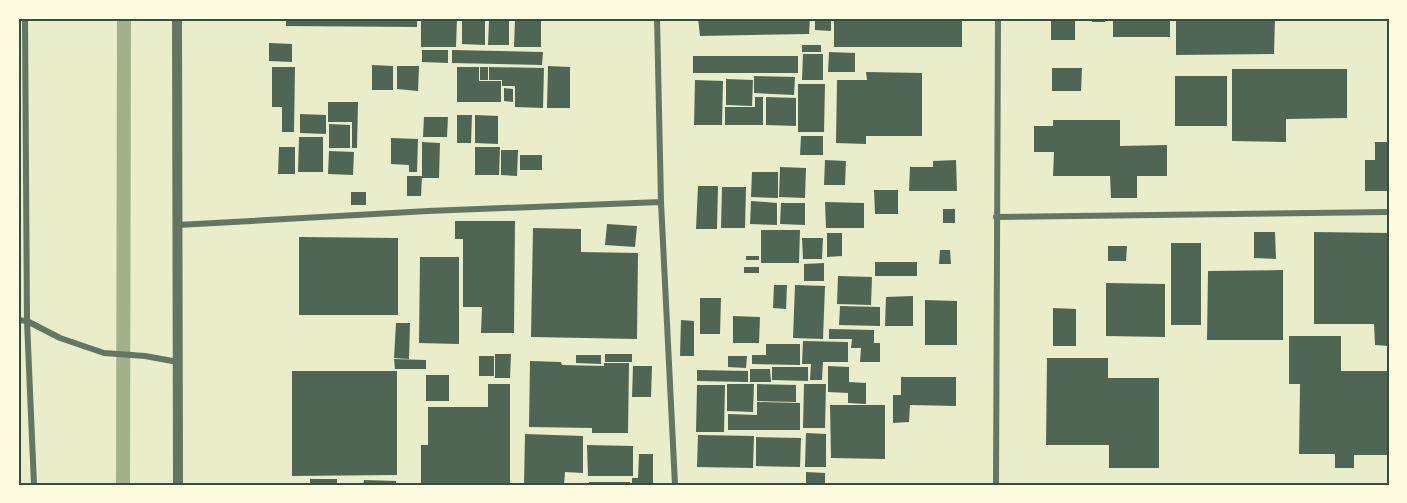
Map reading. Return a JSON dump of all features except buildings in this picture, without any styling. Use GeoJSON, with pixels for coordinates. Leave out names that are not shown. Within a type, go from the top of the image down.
{"type":"FeatureCollection","features":[{"type":"Feature","properties":{"kind":"street"},"geometry":{"type":"LineString","coordinates":[[25,18],[27,321],[34,485]]}},
{"type":"Feature","properties":{"kind":"street"},"geometry":{"type":"LineString","coordinates":[[177,18],[178,485]]}},
{"type":"Feature","properties":{"kind":"street"},"geometry":{"type":"LineString","coordinates":[[657,18],[661,202],[675,485]]}},
{"type":"Feature","properties":{"kind":"street"},"geometry":{"type":"LineString","coordinates":[[996,485],[998,18]]}},
{"type":"Feature","properties":{"kind":"street"},"geometry":{"type":"LineString","coordinates":[[177,225],[428,211],[661,202]]}},
{"type":"Feature","properties":{"kind":"street"},"geometry":{"type":"LineString","coordinates":[[996,217],[1389,212]]}},
{"type":"Feature","properties":{"kind":"street"},"geometry":{"type":"LineString","coordinates":[[18,320],[27,321],[60,338],[104,353],[145,356],[178,362]]}},
{"type":"Feature","properties":{"kind":"waterway"},"geometry":{"type":"LineString","coordinates":[[123,485],[124,18]]}}]}
